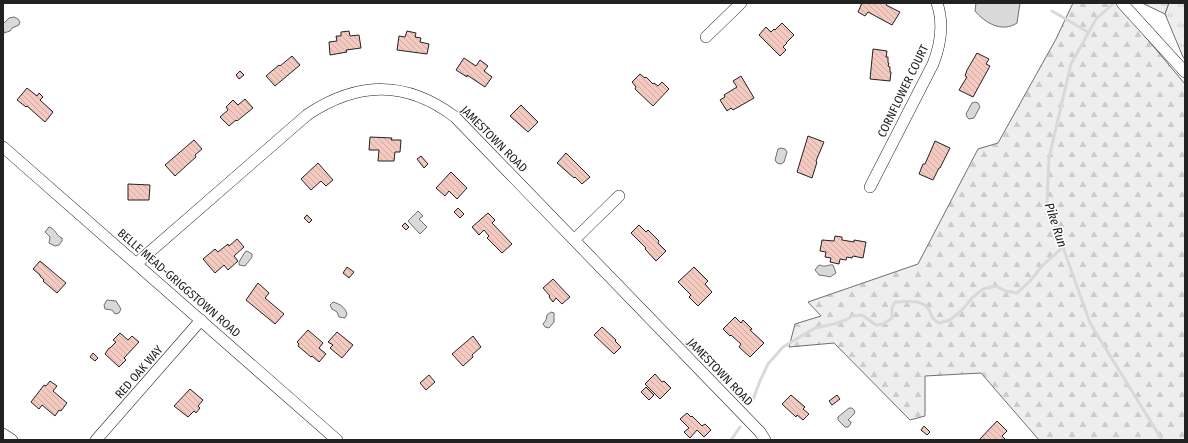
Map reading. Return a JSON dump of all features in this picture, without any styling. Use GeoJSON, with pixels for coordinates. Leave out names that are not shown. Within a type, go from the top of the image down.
{"type":"FeatureCollection","features":[{"type":"Feature","properties":{"kind":"street"},"geometry":{"type":"LineString","coordinates":[[706,37],[741,3]]}},
{"type":"Feature","properties":{"kind":"street","name":"CORNFLOWER COURT"},"geometry":{"type":"LineString","coordinates":[[870,187],[933,64],[939,49],[941,22],[937,3]]}},
{"type":"Feature","properties":{"kind":"street"},"geometry":{"type":"LineString","coordinates":[[1124,5],[1185,72]]}},
{"type":"Feature","properties":{"kind":"street","name":"JAMESTOWN ROAD"},"geometry":{"type":"LineString","coordinates":[[137,264],[307,115],[321,106],[349,94],[367,90],[384,89],[413,94],[443,108],[455,117],[760,432],[765,440]]}},
{"type":"Feature","properties":{"kind":"street","name":"BELLE MEAD-GRIGGSTOWN ROAD"},"geometry":{"type":"LineString","coordinates":[[3,147],[337,440]]}},
{"type":"Feature","properties":{"kind":"street"},"geometry":{"type":"LineString","coordinates":[[574,240],[619,196]]}},
{"type":"Feature","properties":{"kind":"street","name":"RED OAK WAY"},"geometry":{"type":"LineString","coordinates":[[96,440],[201,320]]}},
{"type":"Feature","properties":{"kind":"street"},"geometry":{"type":"LineString","coordinates":[[3,434],[12,440]]}},
{"type":"Feature","properties":{"kind":"green space"},"geometry":{"type":"Polygon","coordinates":[[[1073,3],[1117,3],[1185,84],[1185,440],[1039,440],[981,373],[925,376],[925,416],[910,420],[834,343],[789,347],[795,324],[821,316],[808,302],[918,264],[978,149],[998,143],[1056,39],[1073,3]]]}},
{"type":"Feature","properties":{"kind":"green space"},"geometry":{"type":"Polygon","coordinates":[[[1142,3],[1169,3],[1165,14],[1142,3]]]}},
{"type":"Feature","properties":{"kind":"green space"},"geometry":{"type":"Polygon","coordinates":[[[1169,3],[1185,3],[1185,59],[1165,14],[1169,3]]]}},
{"type":"Feature","properties":{"kind":"shaded area"},"geometry":{"type":"Polygon","coordinates":[[[976,3],[1020,3],[1017,23],[1011,26],[1000,27],[989,23],[975,11],[976,3]]]}},
{"type":"Feature","properties":{"kind":"shaded area"},"geometry":{"type":"Polygon","coordinates":[[[14,17],[20,22],[19,25],[4,33],[3,24],[9,18],[14,17]]]}},
{"type":"Feature","properties":{"kind":"shaded area"},"geometry":{"type":"Polygon","coordinates":[[[972,103],[978,103],[980,107],[974,118],[969,119],[966,114],[972,103]]]}},
{"type":"Feature","properties":{"kind":"shaded area"},"geometry":{"type":"Polygon","coordinates":[[[778,149],[785,149],[787,152],[784,162],[781,164],[777,163],[775,160],[778,149]]]}},
{"type":"Feature","properties":{"kind":"shaded area"},"geometry":{"type":"Polygon","coordinates":[[[418,211],[423,216],[419,219],[427,227],[420,234],[408,221],[418,211]]]}},
{"type":"Feature","properties":{"kind":"shaded area"},"geometry":{"type":"Polygon","coordinates":[[[49,227],[62,238],[59,245],[55,246],[49,243],[50,237],[45,232],[49,227]]]}},
{"type":"Feature","properties":{"kind":"shaded area"},"geometry":{"type":"Polygon","coordinates":[[[247,251],[252,254],[252,257],[245,266],[239,265],[239,262],[247,251]]]}},
{"type":"Feature","properties":{"kind":"shaded area"},"geometry":{"type":"Polygon","coordinates":[[[820,265],[833,265],[836,273],[830,277],[819,275],[815,270],[820,265]]]}},
{"type":"Feature","properties":{"kind":"shaded area"},"geometry":{"type":"Polygon","coordinates":[[[107,300],[116,301],[121,309],[119,313],[115,314],[112,310],[105,309],[104,305],[107,300]]]}},
{"type":"Feature","properties":{"kind":"shaded area"},"geometry":{"type":"Polygon","coordinates":[[[333,302],[345,309],[347,314],[345,318],[339,317],[337,312],[332,309],[330,305],[333,302]]]}},
{"type":"Feature","properties":{"kind":"shaded area"},"geometry":{"type":"Polygon","coordinates":[[[551,312],[554,313],[554,322],[549,328],[545,327],[543,324],[547,315],[551,312]]]}},
{"type":"Feature","properties":{"kind":"shaded area"},"geometry":{"type":"Polygon","coordinates":[[[849,408],[852,408],[855,411],[848,420],[851,422],[850,425],[845,427],[838,420],[838,417],[849,408]]]}},
{"type":"Feature","properties":{"kind":"building"},"geometry":{"type":"Polygon","coordinates":[[[862,3],[887,3],[886,5],[900,12],[892,25],[868,12],[865,16],[858,12],[862,3]]]}},
{"type":"Feature","properties":{"kind":"building"},"geometry":{"type":"Polygon","coordinates":[[[782,23],[794,35],[783,47],[786,50],[780,56],[759,35],[766,27],[771,32],[782,23]]]}},
{"type":"Feature","properties":{"kind":"building"},"geometry":{"type":"Polygon","coordinates":[[[349,31],[350,36],[359,35],[361,48],[346,50],[347,52],[330,55],[329,42],[337,41],[336,36],[341,36],[341,32],[349,31]]]}},
{"type":"Feature","properties":{"kind":"building"},"geometry":{"type":"Polygon","coordinates":[[[407,31],[416,33],[415,37],[421,38],[420,42],[429,44],[427,54],[397,50],[399,36],[405,37],[407,31]]]}},
{"type":"Feature","properties":{"kind":"building"},"geometry":{"type":"Polygon","coordinates":[[[873,49],[887,51],[886,57],[888,57],[888,66],[890,67],[891,72],[890,81],[870,79],[873,49]]]}},
{"type":"Feature","properties":{"kind":"building"},"geometry":{"type":"Polygon","coordinates":[[[977,53],[989,59],[986,64],[990,66],[973,97],[959,90],[967,77],[965,76],[967,70],[977,53]]]}},
{"type":"Feature","properties":{"kind":"building"},"geometry":{"type":"Polygon","coordinates":[[[292,56],[300,65],[275,86],[266,76],[292,56]]]}},
{"type":"Feature","properties":{"kind":"building"},"geometry":{"type":"Polygon","coordinates":[[[464,58],[476,66],[480,60],[488,66],[484,71],[492,77],[485,87],[467,75],[467,77],[456,70],[464,58]]]}},
{"type":"Feature","properties":{"kind":"building"},"geometry":{"type":"Polygon","coordinates":[[[240,71],[244,75],[239,79],[236,75],[240,71]]]}},
{"type":"Feature","properties":{"kind":"building"},"geometry":{"type":"Polygon","coordinates":[[[640,74],[658,86],[662,82],[669,89],[653,106],[635,89],[636,87],[632,82],[640,74]]]}},
{"type":"Feature","properties":{"kind":"building"},"geometry":{"type":"Polygon","coordinates":[[[741,76],[754,98],[733,110],[731,108],[727,111],[720,100],[725,97],[724,95],[737,87],[733,81],[741,76]]]}},
{"type":"Feature","properties":{"kind":"building"},"geometry":{"type":"Polygon","coordinates":[[[27,88],[37,96],[39,93],[43,97],[40,100],[53,112],[45,122],[27,106],[26,107],[17,100],[27,88]]]}},
{"type":"Feature","properties":{"kind":"building"},"geometry":{"type":"Polygon","coordinates":[[[245,99],[253,108],[229,126],[220,117],[228,110],[226,107],[233,100],[238,105],[245,99]]]}},
{"type":"Feature","properties":{"kind":"building"},"geometry":{"type":"Polygon","coordinates":[[[521,105],[538,122],[528,132],[510,116],[521,105]]]}},
{"type":"Feature","properties":{"kind":"building"},"geometry":{"type":"Polygon","coordinates":[[[808,136],[824,142],[816,161],[817,162],[812,178],[797,172],[808,136]]]}},
{"type":"Feature","properties":{"kind":"building"},"geometry":{"type":"Polygon","coordinates":[[[370,137],[401,140],[400,152],[395,152],[394,161],[378,161],[379,150],[369,150],[370,137]]]}},
{"type":"Feature","properties":{"kind":"building"},"geometry":{"type":"Polygon","coordinates":[[[194,140],[202,149],[195,155],[196,157],[175,176],[165,165],[194,140]]]}},
{"type":"Feature","properties":{"kind":"building"},"geometry":{"type":"Polygon","coordinates":[[[935,141],[950,148],[933,180],[919,174],[935,141]]]}},
{"type":"Feature","properties":{"kind":"building"},"geometry":{"type":"Polygon","coordinates":[[[566,153],[590,177],[582,184],[557,163],[566,153]]]}},
{"type":"Feature","properties":{"kind":"building"},"geometry":{"type":"Polygon","coordinates":[[[421,156],[428,164],[424,168],[417,159],[421,156]]]}},
{"type":"Feature","properties":{"kind":"building"},"geometry":{"type":"Polygon","coordinates":[[[318,163],[333,180],[326,186],[321,181],[311,190],[301,179],[318,163]]]}},
{"type":"Feature","properties":{"kind":"building"},"geometry":{"type":"Polygon","coordinates":[[[451,172],[467,188],[457,199],[449,191],[445,196],[436,188],[451,172]]]}},
{"type":"Feature","properties":{"kind":"building"},"geometry":{"type":"Polygon","coordinates":[[[128,184],[150,185],[149,200],[128,200],[128,184]]]}},
{"type":"Feature","properties":{"kind":"building"},"geometry":{"type":"Polygon","coordinates":[[[458,208],[464,214],[460,218],[454,212],[458,208]]]}},
{"type":"Feature","properties":{"kind":"building"},"geometry":{"type":"Polygon","coordinates":[[[488,213],[495,220],[492,223],[512,244],[502,253],[487,238],[489,236],[484,230],[479,235],[472,227],[488,213]]]}},
{"type":"Feature","properties":{"kind":"building"},"geometry":{"type":"Polygon","coordinates":[[[307,215],[312,220],[309,223],[304,218],[307,215]]]}},
{"type":"Feature","properties":{"kind":"building"},"geometry":{"type":"Polygon","coordinates":[[[405,223],[409,227],[406,230],[402,226],[405,223]]]}},
{"type":"Feature","properties":{"kind":"building"},"geometry":{"type":"Polygon","coordinates":[[[639,225],[646,232],[648,230],[666,251],[656,261],[631,233],[639,225]]]}},
{"type":"Feature","properties":{"kind":"building"},"geometry":{"type":"Polygon","coordinates":[[[835,236],[842,237],[842,240],[866,242],[863,258],[853,256],[852,258],[847,257],[846,260],[840,259],[839,264],[830,262],[831,258],[825,257],[826,252],[820,251],[822,240],[834,241],[835,236]]]}},
{"type":"Feature","properties":{"kind":"building"},"geometry":{"type":"Polygon","coordinates":[[[237,239],[244,247],[234,256],[238,261],[228,270],[224,265],[215,273],[203,259],[215,249],[218,252],[228,244],[229,246],[237,239]]]}},
{"type":"Feature","properties":{"kind":"building"},"geometry":{"type":"Polygon","coordinates":[[[40,261],[66,283],[57,293],[43,281],[44,280],[40,275],[33,269],[40,261]]]}},
{"type":"Feature","properties":{"kind":"building"},"geometry":{"type":"Polygon","coordinates":[[[347,267],[354,272],[349,278],[343,273],[347,267]]]}},
{"type":"Feature","properties":{"kind":"building"},"geometry":{"type":"Polygon","coordinates":[[[694,267],[708,281],[705,284],[712,292],[698,306],[689,297],[691,295],[678,282],[694,267]]]}},
{"type":"Feature","properties":{"kind":"building"},"geometry":{"type":"Polygon","coordinates":[[[553,279],[570,297],[562,304],[556,298],[553,302],[543,288],[553,279]]]}},
{"type":"Feature","properties":{"kind":"building"},"geometry":{"type":"Polygon","coordinates":[[[258,283],[269,293],[265,298],[284,314],[275,324],[246,300],[258,283]]]}},
{"type":"Feature","properties":{"kind":"building"},"geometry":{"type":"Polygon","coordinates":[[[735,317],[741,323],[743,320],[752,329],[750,330],[764,343],[750,357],[739,347],[741,344],[723,329],[735,317]]]}},
{"type":"Feature","properties":{"kind":"building"},"geometry":{"type":"Polygon","coordinates":[[[602,327],[621,347],[614,354],[594,335],[602,327]]]}},
{"type":"Feature","properties":{"kind":"building"},"geometry":{"type":"Polygon","coordinates":[[[308,330],[323,343],[319,348],[326,354],[319,362],[298,346],[299,344],[297,342],[308,330]]]}},
{"type":"Feature","properties":{"kind":"building"},"geometry":{"type":"Polygon","coordinates":[[[337,332],[353,345],[342,358],[330,348],[333,345],[328,342],[337,332]]]}},
{"type":"Feature","properties":{"kind":"building"},"geometry":{"type":"Polygon","coordinates":[[[120,333],[128,340],[132,336],[139,342],[124,358],[126,360],[119,367],[105,354],[116,342],[113,340],[120,333]]]}},
{"type":"Feature","properties":{"kind":"building"},"geometry":{"type":"Polygon","coordinates":[[[473,336],[481,347],[463,366],[452,354],[473,336]]]}},
{"type":"Feature","properties":{"kind":"building"},"geometry":{"type":"Polygon","coordinates":[[[93,353],[98,358],[95,361],[90,357],[93,353]]]}},
{"type":"Feature","properties":{"kind":"building"},"geometry":{"type":"Polygon","coordinates":[[[655,374],[662,382],[664,381],[671,388],[660,399],[645,384],[655,374]]]}},
{"type":"Feature","properties":{"kind":"building"},"geometry":{"type":"Polygon","coordinates":[[[429,375],[435,382],[426,390],[420,383],[429,375]]]}},
{"type":"Feature","properties":{"kind":"building"},"geometry":{"type":"Polygon","coordinates":[[[50,381],[57,386],[53,391],[67,403],[55,416],[42,405],[39,409],[31,402],[44,385],[46,386],[50,381]]]}},
{"type":"Feature","properties":{"kind":"building"},"geometry":{"type":"Polygon","coordinates":[[[646,387],[654,395],[649,400],[641,392],[646,387]]]}},
{"type":"Feature","properties":{"kind":"building"},"geometry":{"type":"Polygon","coordinates":[[[190,389],[203,400],[198,406],[200,408],[196,413],[194,411],[188,417],[174,406],[190,389]]]}},
{"type":"Feature","properties":{"kind":"building"},"geometry":{"type":"Polygon","coordinates":[[[791,395],[805,407],[803,409],[809,414],[803,420],[797,415],[796,417],[782,404],[791,395]]]}},
{"type":"Feature","properties":{"kind":"building"},"geometry":{"type":"Polygon","coordinates":[[[837,395],[840,399],[832,405],[829,401],[837,395]]]}},
{"type":"Feature","properties":{"kind":"building"},"geometry":{"type":"Polygon","coordinates":[[[687,413],[702,426],[705,424],[711,430],[704,437],[697,430],[690,438],[684,432],[689,428],[680,419],[687,413]]]}},
{"type":"Feature","properties":{"kind":"building"},"geometry":{"type":"Polygon","coordinates":[[[997,421],[1007,431],[1002,436],[1005,439],[979,440],[997,421]]]}},
{"type":"Feature","properties":{"kind":"building"},"geometry":{"type":"Polygon","coordinates":[[[924,426],[930,432],[927,435],[921,430],[924,426]]]}},
{"type":"Feature","properties":{"kind":"waterway","name":"Pike Run"},"geometry":{"type":"LineString","coordinates":[[1114,3],[1096,19],[1071,64],[1049,158],[1047,202],[1090,323],[1162,440]]}},
{"type":"Feature","properties":{"kind":"waterway"},"geometry":{"type":"LineString","coordinates":[[1052,11],[1088,32]]}},
{"type":"Feature","properties":{"kind":"waterway"},"geometry":{"type":"LineString","coordinates":[[752,402],[768,364],[783,347],[815,328],[834,324],[846,320],[852,316],[862,315],[876,325],[883,324],[892,318],[892,308],[895,302],[921,303],[928,308],[932,317],[939,323],[950,320],[983,289],[995,286],[1006,291],[1017,293],[1030,281],[1042,266],[1063,247]]}},
{"type":"Feature","properties":{"kind":"waterway"},"geometry":{"type":"LineString","coordinates":[[731,440],[740,427]]}}]}
